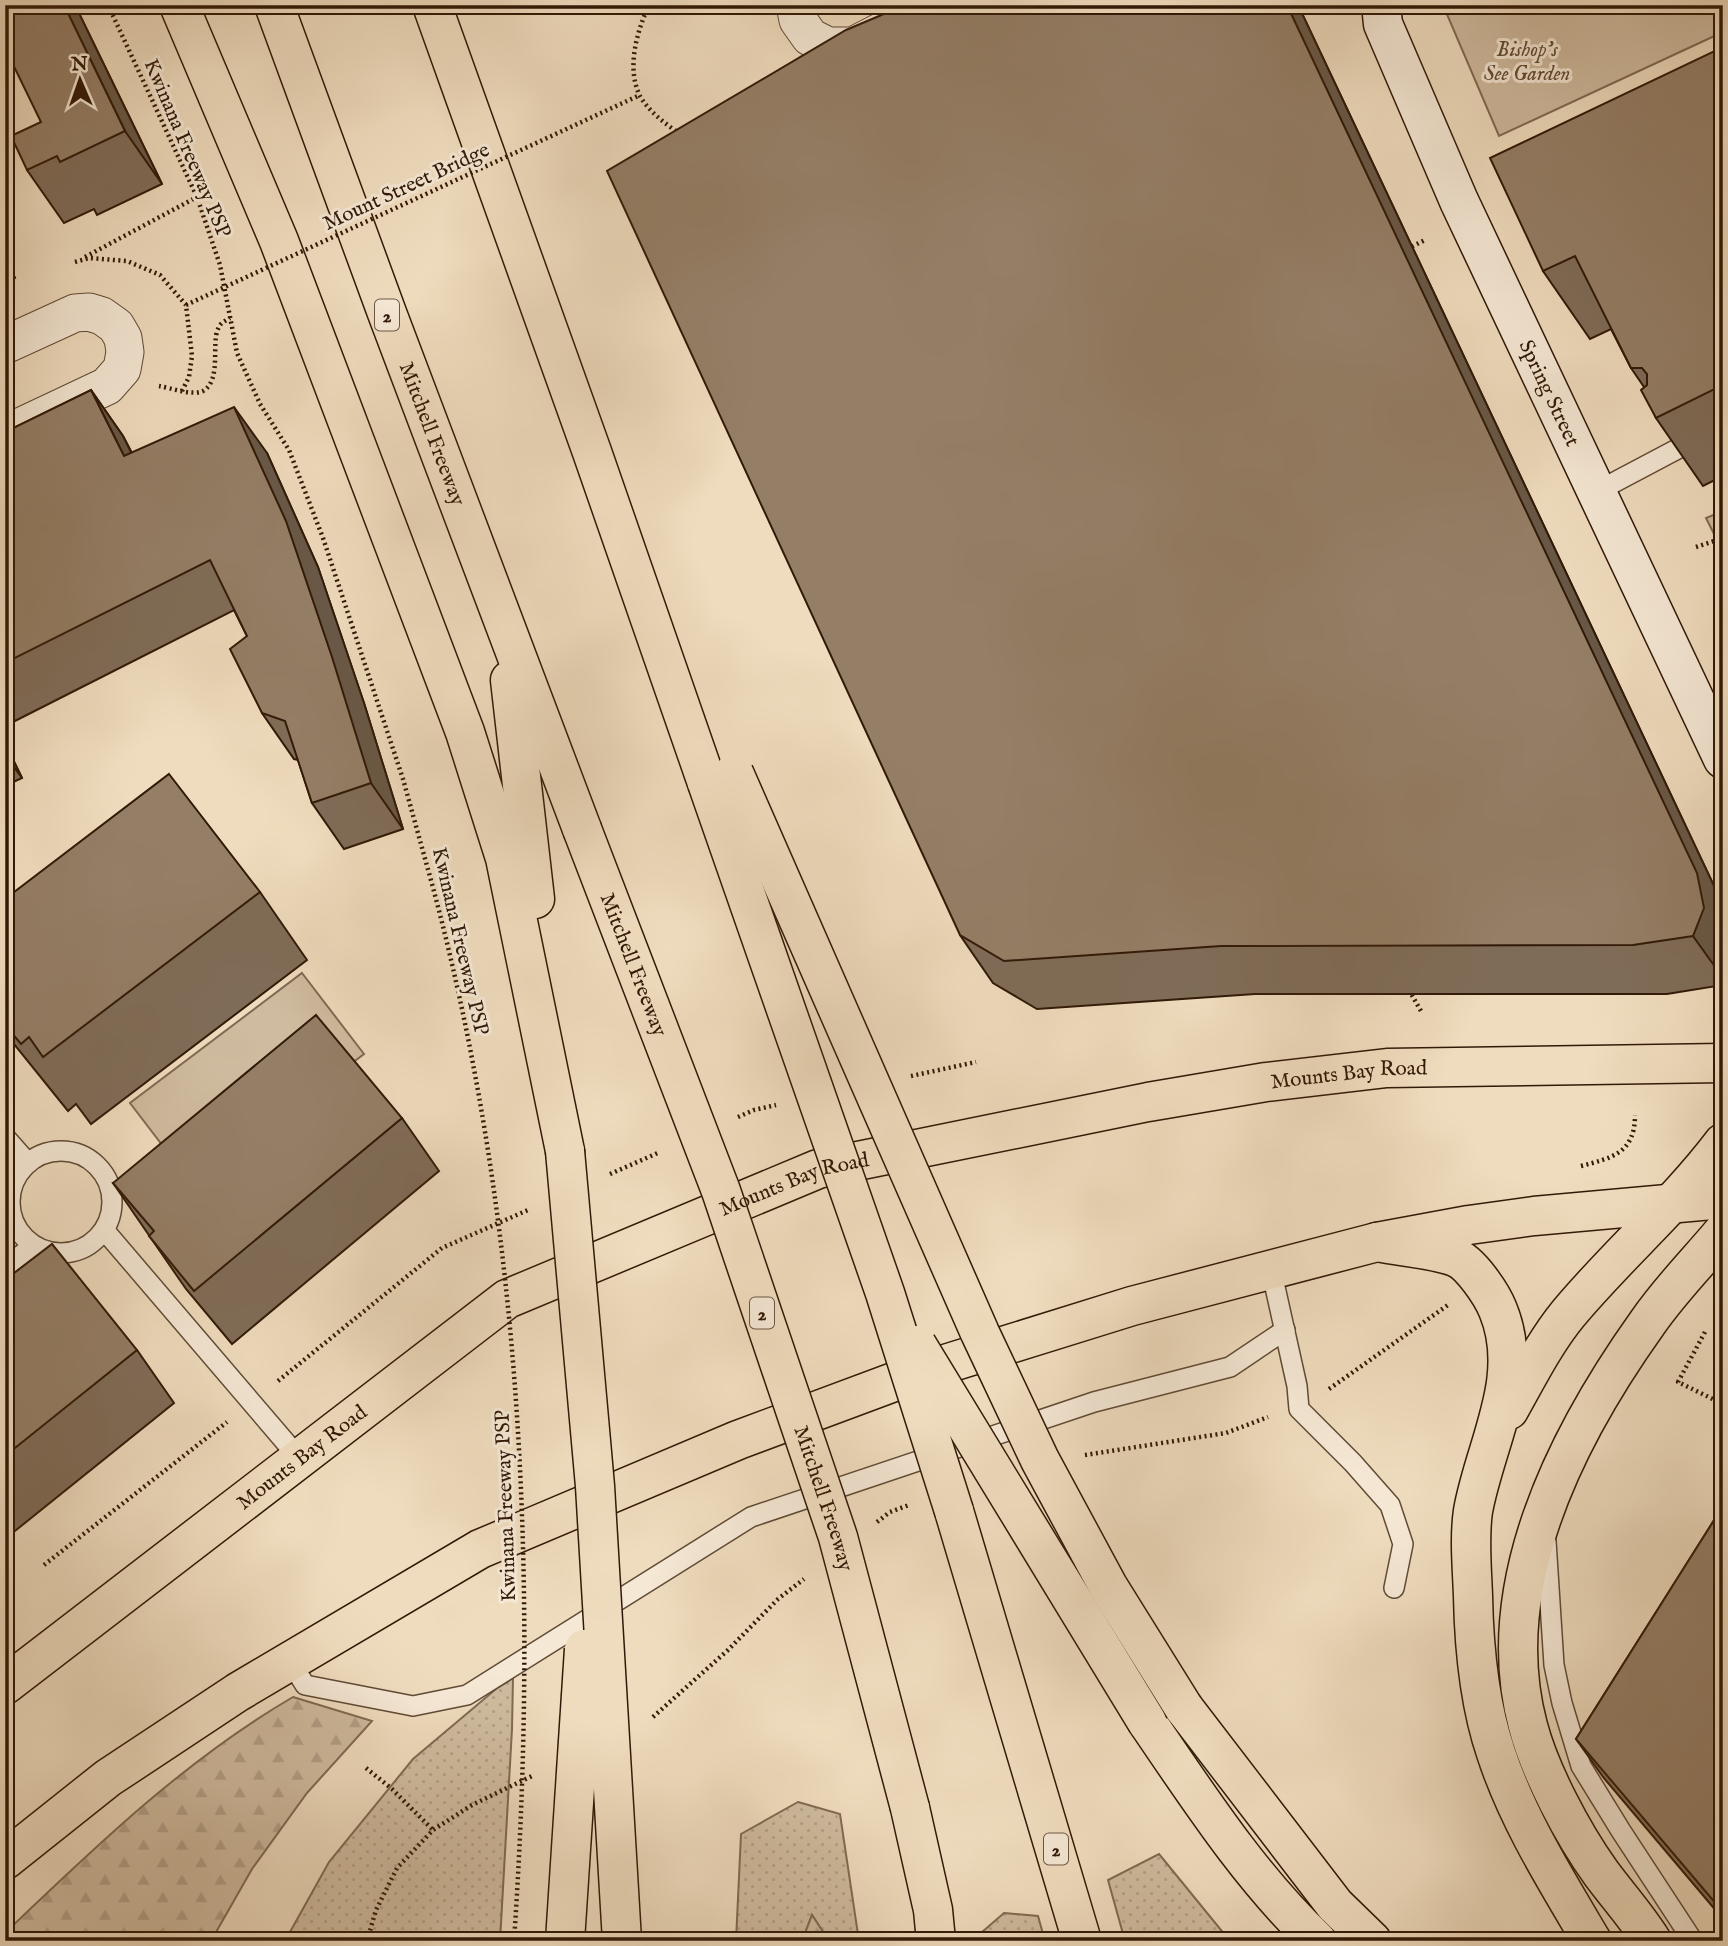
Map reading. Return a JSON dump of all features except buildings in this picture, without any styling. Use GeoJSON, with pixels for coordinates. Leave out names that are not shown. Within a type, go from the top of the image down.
{"type":"FeatureCollection","features":[{"type":"Feature","properties":{"kind":"main road"},"geometry":{"type":"LineString","coordinates":[[179,5],[279,241],[465,732],[517,854]]}},
{"type":"Feature","properties":{"kind":"main road","name":"Mitchell Freeway"},"geometry":{"type":"LineString","coordinates":[[274,5],[387,313],[721,1191],[838,1537],[910,1808],[933,1910],[936,1941]]}},
{"type":"Feature","properties":{"kind":"main road"},"geometry":{"type":"LineString","coordinates":[[432,5],[593,452],[720,778],[1040,1460],[1108,1586],[1184,1708],[1335,1905],[1372,1941]]}},
{"type":"Feature","properties":{"kind":"main road","name":"Spring Street"},"geometry":{"type":"LineString","coordinates":[[1377,12],[1459,201],[1723,760]]}},
{"type":"Feature","properties":{"kind":"main road"},"geometry":{"type":"LineString","coordinates":[[504,623],[517,854],[565,1152],[595,1486],[622,1941]]}},
{"type":"Feature","properties":{"kind":"main road","name":"2"},"geometry":{"type":"LineString","coordinates":[[720,778],[1031,1764],[1082,1941]]}},
{"type":"Feature","properties":{"kind":"main road","name":"Mounts Bay Road"},"geometry":{"type":"LineString","coordinates":[[5,1685],[508,1299],[818,1169],[1148,1102],[1266,1082],[1387,1068],[1723,1063]]}},
{"type":"Feature","properties":{"kind":"main road"},"geometry":{"type":"LineString","coordinates":[[1496,1433],[1566,1316],[1618,1256],[1672,1204],[1723,1143]]}},
{"type":"Feature","properties":{"kind":"main road"},"geometry":{"type":"LineString","coordinates":[[5,1860],[108,1778],[290,1661],[480,1549],[738,1440],[926,1370],[1132,1306],[1377,1242],[1534,1216],[1723,1199]]}},
{"type":"Feature","properties":{"kind":"main road"},"geometry":{"type":"LineString","coordinates":[[1652,1941],[1600,1871],[1572,1826],[1547,1775],[1528,1726],[1520,1679],[1518,1641],[1522,1596],[1544,1512],[1598,1395],[1649,1320],[1723,1232]]}},
{"type":"Feature","properties":{"kind":"main road"},"geometry":{"type":"LineString","coordinates":[[1377,1242],[1458,1258],[1490,1293],[1499,1311],[1506,1338],[1506,1389],[1473,1512],[1473,1611],[1480,1687],[1495,1752],[1519,1810],[1543,1860],[1592,1941]]}},
{"type":"Feature","properties":{"kind":"main road"},"geometry":{"type":"LineString","coordinates":[[884,1293],[1147,1722],[1213,1819],[1289,1914],[1317,1941]]}},
{"type":"Feature","properties":{"kind":"main road"},"geometry":{"type":"LineString","coordinates":[[565,1941],[595,1486]]}},
{"type":"Feature","properties":{"kind":"street"},"geometry":{"type":"LineString","coordinates":[[795,5],[798,20],[810,37],[828,46],[853,46],[932,5]]}},
{"type":"Feature","properties":{"kind":"street"},"geometry":{"type":"LineString","coordinates":[[5,345],[75,313],[89,312],[102,316],[116,326],[123,338],[125,352],[122,369],[107,386],[5,434]]}},
{"type":"Feature","properties":{"kind":"lane"},"geometry":{"type":"LineString","coordinates":[[1596,492],[1683,446]]}},
{"type":"Feature","properties":{"kind":"lane"},"geometry":{"type":"LineString","coordinates":[[5,1137],[28,1163]]}},
{"type":"Feature","properties":{"kind":"lane"},"geometry":{"type":"LineString","coordinates":[[50,1152],[74,1152],[100,1168],[113,1194],[110,1222],[92,1244],[62,1254],[33,1245],[14,1225],[10,1205],[16,1177],[28,1163],[50,1152]]}},
{"type":"Feature","properties":{"kind":"lane"},"geometry":{"type":"LineString","coordinates":[[105,1231],[299,1458]]}},
{"type":"Feature","properties":{"kind":"lane"},"geometry":{"type":"LineString","coordinates":[[5,1267],[33,1245]]}},
{"type":"Feature","properties":{"kind":"lane"},"geometry":{"type":"LineString","coordinates":[[1271,1269],[1297,1386],[1299,1409],[1390,1505],[1403,1544],[1394,1588]]}},
{"type":"Feature","properties":{"kind":"lane"},"geometry":{"type":"LineString","coordinates":[[290,1661],[305,1685],[413,1706],[467,1695],[751,1517],[1094,1402],[1230,1367],[1285,1330]]}},
{"type":"Feature","properties":{"kind":"lane"},"geometry":{"type":"LineString","coordinates":[[1544,1512],[1554,1665],[1581,1766],[1620,1831],[1693,1941]]}},
{"type":"Feature","properties":{"kind":"path","name":"Kwinana Freeway PSP"},"geometry":{"type":"LineString","coordinates":[[108,5],[197,197],[220,265],[233,338],[243,368],[260,404],[289,450],[339,580],[403,779],[457,985],[483,1122],[518,1419],[525,1669],[513,1941]]}},
{"type":"Feature","properties":{"kind":"path"},"geometry":{"type":"LineString","coordinates":[[649,5],[638,30],[633,64],[640,95],[660,120],[684,137]]}},
{"type":"Feature","properties":{"kind":"path","name":"Mount Street Bridge"},"geometry":{"type":"LineString","coordinates":[[186,305],[640,95]]}},
{"type":"Feature","properties":{"kind":"path"},"geometry":{"type":"LineString","coordinates":[[182,391],[189,377],[192,356],[186,305],[160,275],[127,261],[89,258],[75,262],[197,197]]}},
{"type":"Feature","properties":{"kind":"path"},"geometry":{"type":"LineString","coordinates":[[1401,252],[1425,240]]}},
{"type":"Feature","properties":{"kind":"path"},"geometry":{"type":"LineString","coordinates":[[125,352],[151,384],[201,392],[211,378],[216,357],[216,331],[220,324],[230,318]]}},
{"type":"Feature","properties":{"kind":"path"},"geometry":{"type":"LineString","coordinates":[[1696,547],[1723,538]]}},
{"type":"Feature","properties":{"kind":"path"},"geometry":{"type":"LineString","coordinates":[[1408,988],[1421,1010]]}},
{"type":"Feature","properties":{"kind":"path"},"geometry":{"type":"LineString","coordinates":[[1573,1168],[1609,1159],[1620,1152],[1631,1137],[1635,1115]]}},
{"type":"Feature","properties":{"kind":"path"},"geometry":{"type":"LineString","coordinates":[[1705,1332],[1678,1382],[1723,1404]]}},
{"type":"Feature","properties":{"kind":"path"},"geometry":{"type":"LineString","coordinates":[[366,1768],[392,1789],[433,1830]]}},
{"type":"Feature","properties":{"kind":"green space","name":"Bishop's See Garden"},"geometry":{"type":"Polygon","coordinates":[[[1443,5],[1723,5],[1723,32],[1499,136],[1443,5]]]}},
{"type":"Feature","properties":{"kind":"green space"},"geometry":{"type":"Polygon","coordinates":[[[1723,511],[1723,552],[1706,518],[1723,511]]]}},
{"type":"Feature","properties":{"kind":"green space"},"geometry":{"type":"Polygon","coordinates":[[[302,973],[364,1054],[192,1184],[130,1103],[302,973]]]}},
{"type":"Feature","properties":{"kind":"green space"},"geometry":{"type":"Polygon","coordinates":[[[513,1678],[500,1941],[285,1941],[329,1862],[413,1759],[496,1689],[513,1678]]]}},
{"type":"Feature","properties":{"kind":"green space"},"geometry":{"type":"Polygon","coordinates":[[[293,1697],[372,1721],[307,1793],[252,1869],[211,1941],[5,1941],[5,1933],[142,1806],[215,1748],[293,1697]]]}},
{"type":"Feature","properties":{"kind":"green space"},"geometry":{"type":"Polygon","coordinates":[[[798,1802],[840,1814],[859,1941],[829,1941],[812,1915],[802,1941],[736,1941],[741,1834],[798,1802]]]}},
{"type":"Feature","properties":{"kind":"green space"},"geometry":{"type":"Polygon","coordinates":[[[1159,1854],[1230,1941],[1125,1941],[1108,1880],[1159,1854]]]}},
{"type":"Feature","properties":{"kind":"green space"},"geometry":{"type":"Polygon","coordinates":[[[1004,1913],[1038,1916],[1045,1941],[982,1941],[981,1933],[1004,1913]]]}},
{"type":"Feature","properties":{"kind":"green space"},"geometry":{"type":"Polygon","coordinates":[[[812,1915],[829,1941],[802,1941],[812,1915]]]}}]}
